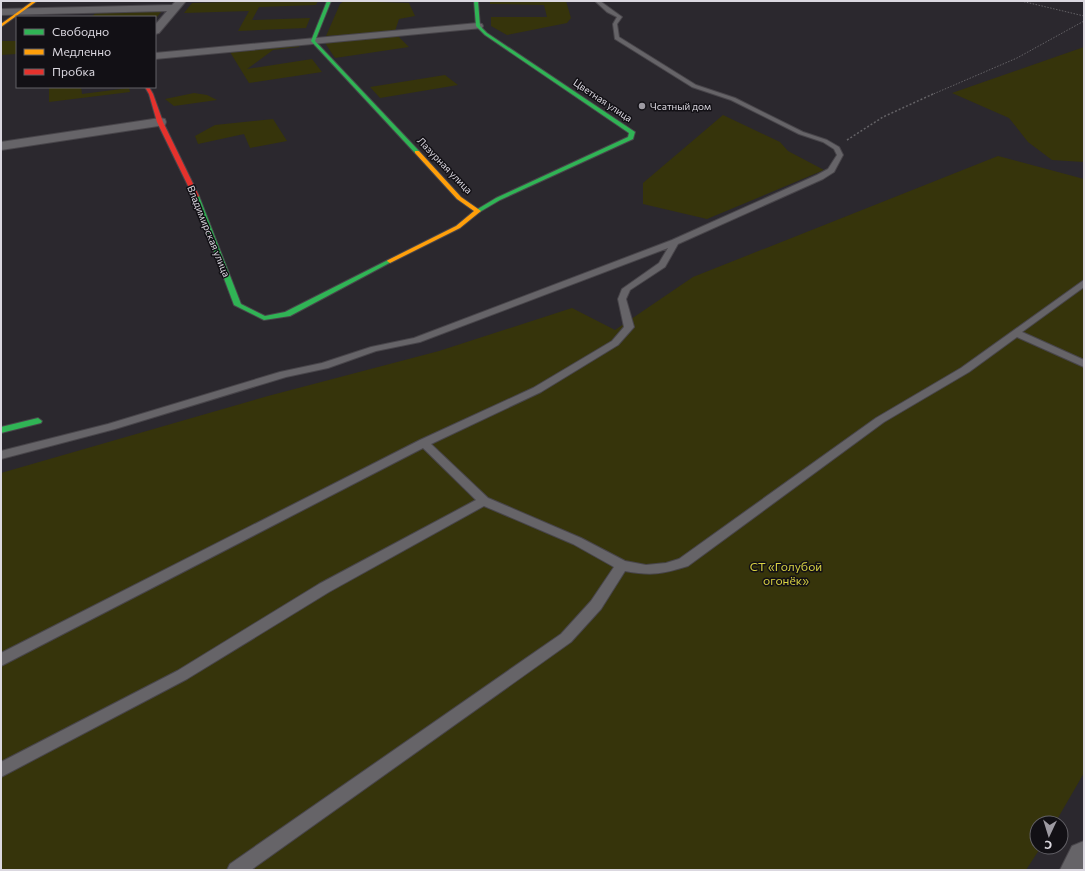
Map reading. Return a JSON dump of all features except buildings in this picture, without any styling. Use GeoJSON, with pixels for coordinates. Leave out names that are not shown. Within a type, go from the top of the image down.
{"type":"FeatureCollection","features":[{"type":"Feature","properties":{"kind":"street"},"geometry":{"type":"LineString","coordinates":[[1,26],[35,1]]}},
{"type":"Feature","properties":{"kind":"street"},"geometry":{"type":"LineString","coordinates":[[313,41],[330,1]]}},
{"type":"Feature","properties":{"kind":"street"},"geometry":{"type":"LineString","coordinates":[[156,56],[478,26],[476,1]]}},
{"type":"Feature","properties":{"kind":"street"},"geometry":{"type":"LineString","coordinates":[[1,12],[178,4]]}},
{"type":"Feature","properties":{"kind":"street"},"geometry":{"type":"LineString","coordinates":[[156,30],[178,4]]}},
{"type":"Feature","properties":{"kind":"street","name":"Цветная улица"},"geometry":{"type":"LineString","coordinates":[[478,26],[486,34],[632,132],[630,138],[498,199],[478,211]]}},
{"type":"Feature","properties":{"kind":"street","name":"Лазурная улица"},"geometry":{"type":"LineString","coordinates":[[313,41],[459,198],[478,211]]}},
{"type":"Feature","properties":{"kind":"street","name":"Владимирская улица"},"geometry":{"type":"LineString","coordinates":[[147,88],[160,122],[202,208],[238,305],[264,318],[287,314],[458,227],[478,211]]}},
{"type":"Feature","properties":{"kind":"street"},"geometry":{"type":"LineString","coordinates":[[1,146],[160,122]]}},
{"type":"Feature","properties":{"kind":"street"},"geometry":{"type":"LineString","coordinates":[[1,430],[38,421]]}},
{"type":"Feature","properties":{"kind":"street"},"geometry":{"type":"LineString","coordinates":[[1077,870],[1084,858]]}},
{"type":"Feature","properties":{"kind":"lane"},"geometry":{"type":"LineString","coordinates":[[1,455],[111,427],[284,374],[324,366],[374,349],[417,340],[675,242],[820,177],[831,170],[840,155],[837,148],[801,133],[732,100],[694,86],[673,74],[617,38],[615,24],[620,17],[597,1]]}},
{"type":"Feature","properties":{"kind":"lane"},"geometry":{"type":"LineString","coordinates":[[1,660],[424,443],[537,390],[615,342],[629,327],[622,299],[626,289],[662,265],[675,242]]}},
{"type":"Feature","properties":{"kind":"lane"},"geometry":{"type":"LineString","coordinates":[[424,443],[484,500],[577,541],[622,565],[646,570],[666,568],[683,563],[880,420],[965,370],[1084,283]]}},
{"type":"Feature","properties":{"kind":"lane"},"geometry":{"type":"LineString","coordinates":[[1016,333],[1084,364]]}},
{"type":"Feature","properties":{"kind":"lane"},"geometry":{"type":"LineString","coordinates":[[1,770],[182,674],[324,588],[484,500]]}},
{"type":"Feature","properties":{"kind":"lane"},"geometry":{"type":"LineString","coordinates":[[236,870],[566,638],[596,605],[622,565]]}},
{"type":"Feature","properties":{"kind":"path"},"geometry":{"type":"LineString","coordinates":[[1021,1],[1084,16]]}},
{"type":"Feature","properties":{"kind":"path"},"geometry":{"type":"LineString","coordinates":[[837,148],[861,130],[908,107],[1008,63],[1084,21]]}},
{"type":"Feature","properties":{"kind":"green space"},"geometry":{"type":"Polygon","coordinates":[[[318,1],[316,5],[259,7],[252,20],[310,18],[306,28],[238,31],[249,11],[184,13],[192,3],[318,1]]]}},
{"type":"Feature","properties":{"kind":"green space"},"geometry":{"type":"Polygon","coordinates":[[[344,1],[409,3],[415,16],[399,19],[395,31],[326,36],[340,4],[344,1]]]}},
{"type":"Feature","properties":{"kind":"green space"},"geometry":{"type":"Polygon","coordinates":[[[490,1],[566,1],[571,18],[567,23],[507,35],[491,26],[491,17],[547,17],[544,5],[490,4],[490,1]]]}},
{"type":"Feature","properties":{"kind":"green space"},"geometry":{"type":"Polygon","coordinates":[[[163,10],[156,18],[156,16],[92,16],[97,12],[163,10]]]}},
{"type":"Feature","properties":{"kind":"green space"},"geometry":{"type":"Polygon","coordinates":[[[398,36],[409,47],[335,58],[325,43],[398,36]]]}},
{"type":"Feature","properties":{"kind":"green space"},"geometry":{"type":"Polygon","coordinates":[[[1,41],[16,41],[16,54],[1,55],[1,41]]]}},
{"type":"Feature","properties":{"kind":"green space"},"geometry":{"type":"Polygon","coordinates":[[[299,46],[273,50],[247,69],[312,59],[322,72],[249,83],[230,52],[299,46]]]}},
{"type":"Feature","properties":{"kind":"green space"},"geometry":{"type":"Polygon","coordinates":[[[1084,47],[1084,162],[1052,160],[1028,142],[1009,118],[952,93],[1084,47]]]}},
{"type":"Feature","properties":{"kind":"green space"},"geometry":{"type":"Polygon","coordinates":[[[445,75],[458,85],[380,98],[370,87],[445,75]]]}},
{"type":"Feature","properties":{"kind":"green space"},"geometry":{"type":"Polygon","coordinates":[[[49,88],[81,88],[82,94],[129,88],[130,92],[49,102],[49,88]]]}},
{"type":"Feature","properties":{"kind":"green space"},"geometry":{"type":"Polygon","coordinates":[[[194,93],[207,95],[217,100],[174,106],[165,99],[194,93]]]}},
{"type":"Feature","properties":{"kind":"green space"},"geometry":{"type":"Polygon","coordinates":[[[723,115],[780,142],[788,151],[824,170],[707,219],[643,204],[643,183],[723,115]]]}},
{"type":"Feature","properties":{"kind":"green space"},"geometry":{"type":"Polygon","coordinates":[[[273,119],[287,141],[250,148],[244,134],[198,144],[195,136],[215,125],[273,119]]]}},
{"type":"Feature","properties":{"kind":"green space","name":"СТ «Голубой огонёк»"},"geometry":{"type":"Polygon","coordinates":[[[998,156],[1084,179],[1084,773],[1060,815],[1029,815],[1029,855],[1036,855],[1026,870],[1,870],[1,473],[268,396],[439,351],[572,308],[615,330],[693,277],[998,156]]]}},
{"type":"Feature","properties":{"kind":"traffic: fast"},"geometry":{"type":"LineString","coordinates":[[329,1],[313,41],[417,152]]}},
{"type":"Feature","properties":{"kind":"traffic: fast"},"geometry":{"type":"LineString","coordinates":[[476,1],[478,26],[486,34],[632,132],[631,138],[498,199],[478,211]]}},
{"type":"Feature","properties":{"kind":"traffic: fast"},"geometry":{"type":"LineString","coordinates":[[196,196],[238,305],[264,318],[287,314],[390,261]]}},
{"type":"Feature","properties":{"kind":"traffic: fast"},"geometry":{"type":"LineString","coordinates":[[1,430],[38,421]]}},
{"type":"Feature","properties":{"kind":"traffic: slow"},"geometry":{"type":"LineString","coordinates":[[1,26],[35,1]]}},
{"type":"Feature","properties":{"kind":"traffic: slow"},"geometry":{"type":"LineString","coordinates":[[390,261],[458,227],[478,211],[459,198],[417,152]]}},
{"type":"Feature","properties":{"kind":"traffic: jam"},"geometry":{"type":"LineString","coordinates":[[148,88],[160,122],[196,196]]}},
{"type":"Feature","properties":{"kind":"place","name":"Чсатный дом"},"geometry":{"type":"Point","coordinates":[642,106]}}]}
